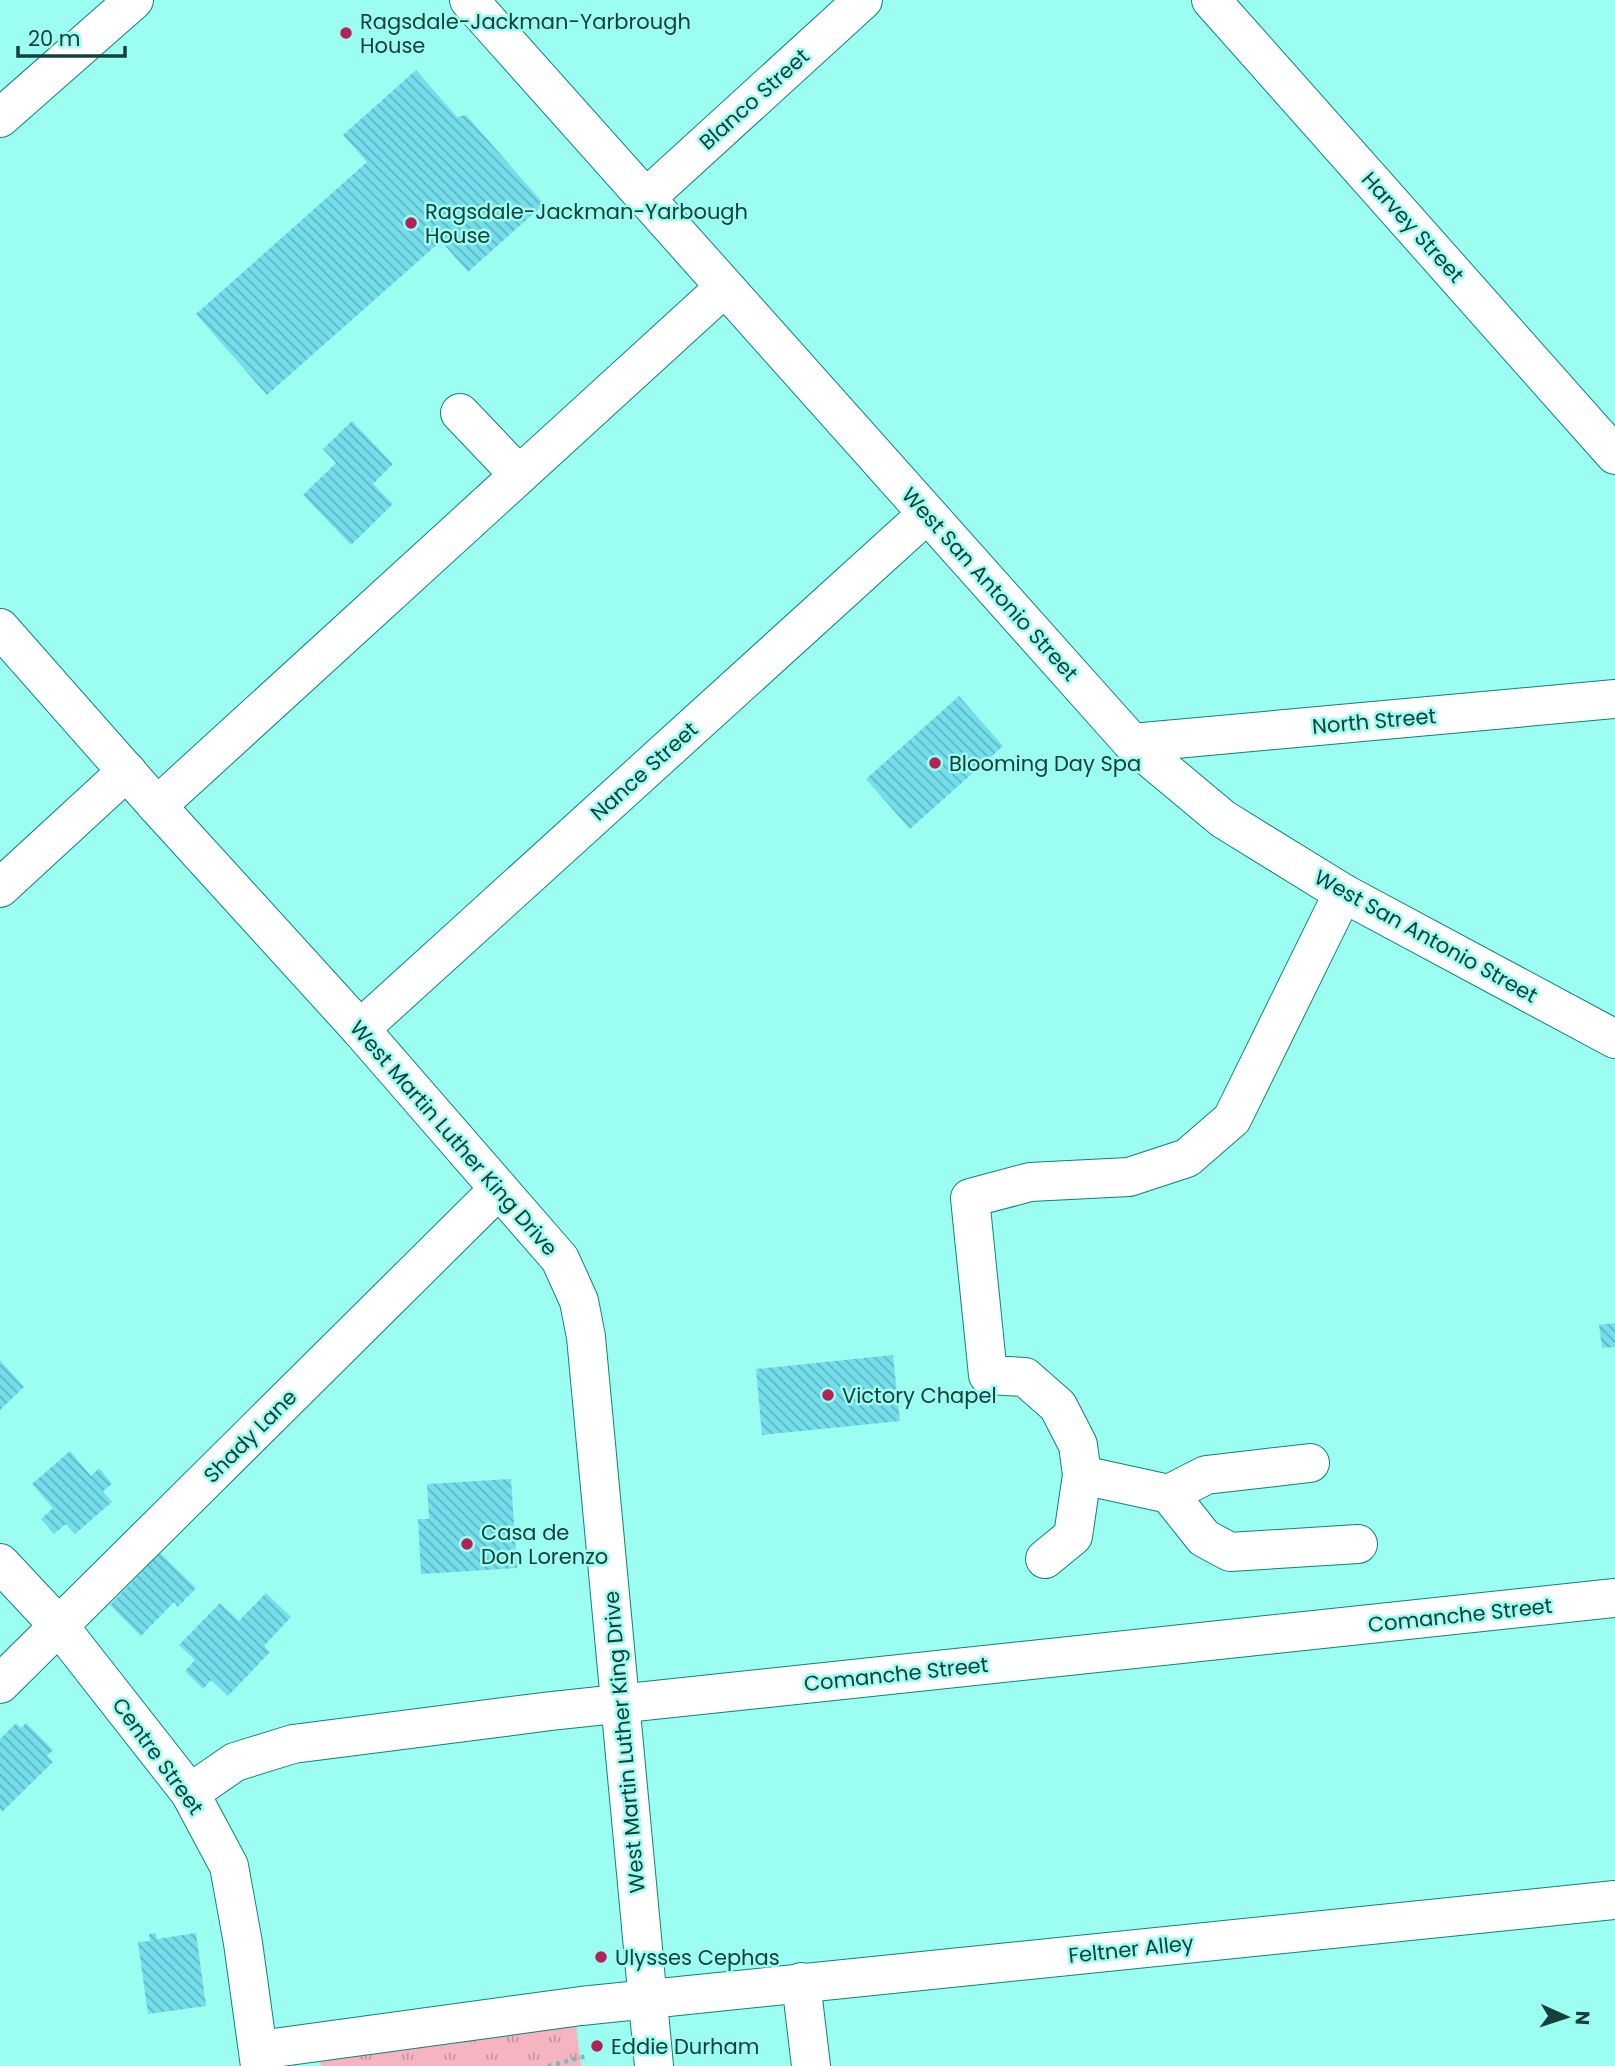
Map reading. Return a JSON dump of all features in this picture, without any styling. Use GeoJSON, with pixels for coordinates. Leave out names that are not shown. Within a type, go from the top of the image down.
{"type":"FeatureCollection","features":[{"type":"Feature","properties":{"kind":"street"},"geometry":{"type":"LineString","coordinates":[[0,118],[134,0]]}},
{"type":"Feature","properties":{"kind":"street","name":"West San Antonio Street"},"geometry":{"type":"LineString","coordinates":[[469,0],[1132,743],[1223,819],[1343,893],[1615,1039]]}},
{"type":"Feature","properties":{"kind":"street","name":"Blanco Street"},"geometry":{"type":"LineString","coordinates":[[646,198],[863,0]]}},
{"type":"Feature","properties":{"kind":"street","name":"Harvey Street"},"geometry":{"type":"LineString","coordinates":[[1212,0],[1615,455]]}},
{"type":"Feature","properties":{"kind":"street"},"geometry":{"type":"LineString","coordinates":[[157,806],[725,287]]}},
{"type":"Feature","properties":{"kind":"street"},"geometry":{"type":"LineString","coordinates":[[460,413],[519,475]]}},
{"type":"Feature","properties":{"kind":"street","name":"Nance Street"},"geometry":{"type":"LineString","coordinates":[[360,1029],[927,514]]}},
{"type":"Feature","properties":{"kind":"street","name":"West Martin Luther King Drive"},"geometry":{"type":"LineString","coordinates":[[0,628],[360,1029],[499,1189],[559,1259],[579,1300],[586,1337],[654,2066]]}},
{"type":"Feature","properties":{"kind":"street","name":"North Street"},"geometry":{"type":"LineString","coordinates":[[1132,743],[1615,699]]}},
{"type":"Feature","properties":{"kind":"street"},"geometry":{"type":"LineString","coordinates":[[0,888],[127,771]]}},
{"type":"Feature","properties":{"kind":"street"},"geometry":{"type":"LineString","coordinates":[[1045,1559],[1073,1536],[1082,1475],[1078,1445],[1058,1406],[1025,1377],[988,1375],[970,1198],[1031,1182],[1129,1177],[1187,1158],[1232,1119],[1343,893]]}},
{"type":"Feature","properties":{"kind":"street","name":"Shady Lane"},"geometry":{"type":"LineString","coordinates":[[0,1684],[499,1189]]}},
{"type":"Feature","properties":{"kind":"street"},"geometry":{"type":"LineString","coordinates":[[1169,1494],[1206,1475],[1310,1463]]}},
{"type":"Feature","properties":{"kind":"street"},"geometry":{"type":"LineString","coordinates":[[1082,1475],[1169,1494],[1204,1538],[1230,1552],[1359,1544]]}},
{"type":"Feature","properties":{"kind":"street","name":"Centre Street"},"geometry":{"type":"LineString","coordinates":[[0,1563],[59,1626],[190,1793],[229,1866],[260,2058]]}},
{"type":"Feature","properties":{"kind":"street","name":"Comanche Street"},"geometry":{"type":"LineString","coordinates":[[190,1793],[235,1762],[293,1744],[621,1703],[1615,1598]]}},
{"type":"Feature","properties":{"kind":"street","name":"Feltner Alley"},"geometry":{"type":"LineString","coordinates":[[260,2058],[568,2007],[1615,1900]]}},
{"type":"Feature","properties":{"kind":"street"},"geometry":{"type":"LineString","coordinates":[[801,1982],[811,2066]]}},
{"type":"Feature","properties":{"kind":"path"},"geometry":{"type":"LineString","coordinates":[[548,2066],[587,2056]]}},
{"type":"Feature","properties":{"kind":"green space"},"geometry":{"type":"Polygon","coordinates":[[[576,2025],[581,2066],[321,2066],[320,2061],[576,2025]]]}},
{"type":"Feature","properties":{"kind":"building","name":"Ragsdale-Jackman-Yarbough House"},"geometry":{"type":"Polygon","coordinates":[[[416,70],[457,117],[466,115],[544,204],[468,272],[441,241],[267,395],[196,314],[367,162],[343,135],[416,70]]]}},
{"type":"Feature","properties":{"kind":"building"},"geometry":{"type":"Polygon","coordinates":[[[352,421],[393,464],[373,484],[393,504],[351,545],[303,495],[336,463],[323,449],[352,421]]]}},
{"type":"Feature","properties":{"kind":"building","name":"Blooming Day Spa"},"geometry":{"type":"Polygon","coordinates":[[[959,696],[1003,746],[910,829],[866,779],[959,696]]]}},
{"type":"Feature","properties":{"kind":"building"},"geometry":{"type":"Polygon","coordinates":[[[1615,1323],[1615,1347],[1602,1348],[1599,1325],[1615,1323]]]}},
{"type":"Feature","properties":{"kind":"building","name":"Victory Chapel"},"geometry":{"type":"Polygon","coordinates":[[[893,1355],[900,1421],[762,1435],[756,1369],[893,1355]]]}},
{"type":"Feature","properties":{"kind":"building"},"geometry":{"type":"Polygon","coordinates":[[[0,1360],[24,1387],[0,1410],[0,1360]]]}},
{"type":"Feature","properties":{"kind":"building"},"geometry":{"type":"Polygon","coordinates":[[[70,1451],[91,1476],[99,1468],[112,1484],[103,1491],[112,1502],[75,1534],[66,1524],[54,1534],[41,1519],[53,1508],[32,1484],[70,1451]]]}},
{"type":"Feature","properties":{"kind":"building","name":"Casa de Don Lorenzo"},"geometry":{"type":"Polygon","coordinates":[[[511,1479],[517,1568],[421,1574],[418,1519],[429,1519],[427,1484],[511,1479]]]}},
{"type":"Feature","properties":{"kind":"building"},"geometry":{"type":"Polygon","coordinates":[[[160,1553],[196,1588],[178,1607],[174,1602],[141,1636],[110,1605],[160,1553]]]}},
{"type":"Feature","properties":{"kind":"building"},"geometry":{"type":"Polygon","coordinates":[[[266,1593],[291,1617],[264,1646],[270,1652],[228,1696],[211,1680],[203,1689],[185,1671],[195,1660],[179,1645],[220,1603],[239,1621],[266,1593]]]}},
{"type":"Feature","properties":{"kind":"building"},"geometry":{"type":"Polygon","coordinates":[[[16,1723],[21,1728],[26,1723],[53,1750],[47,1756],[53,1762],[2,1812],[0,1739],[16,1723]]]}},
{"type":"Feature","properties":{"kind":"building"},"geometry":{"type":"Polygon","coordinates":[[[156,1933],[157,1939],[196,1933],[206,2006],[148,2014],[138,1942],[150,1941],[149,1934],[156,1933]]]}},
{"type":"Feature","properties":{"kind":"place","name":"Ragsdale-Jackman-Yarbrough House"},"geometry":{"type":"Point","coordinates":[346,33]}},
{"type":"Feature","properties":{"kind":"place","name":"Ragsdale-Jackman-Yarbough House"},"geometry":{"type":"Point","coordinates":[411,223]}},
{"type":"Feature","properties":{"kind":"place","name":"Blooming Day Spa"},"geometry":{"type":"Point","coordinates":[935,763]}},
{"type":"Feature","properties":{"kind":"place","name":"Victory Chapel"},"geometry":{"type":"Point","coordinates":[828,1395]}},
{"type":"Feature","properties":{"kind":"place","name":"Casa de Don Lorenzo"},"geometry":{"type":"Point","coordinates":[467,1544]}},
{"type":"Feature","properties":{"kind":"place","name":"Ulysses Cephas"},"geometry":{"type":"Point","coordinates":[601,1957]}},
{"type":"Feature","properties":{"kind":"place","name":"Eddie Durham"},"geometry":{"type":"Point","coordinates":[597,2046]}}]}
